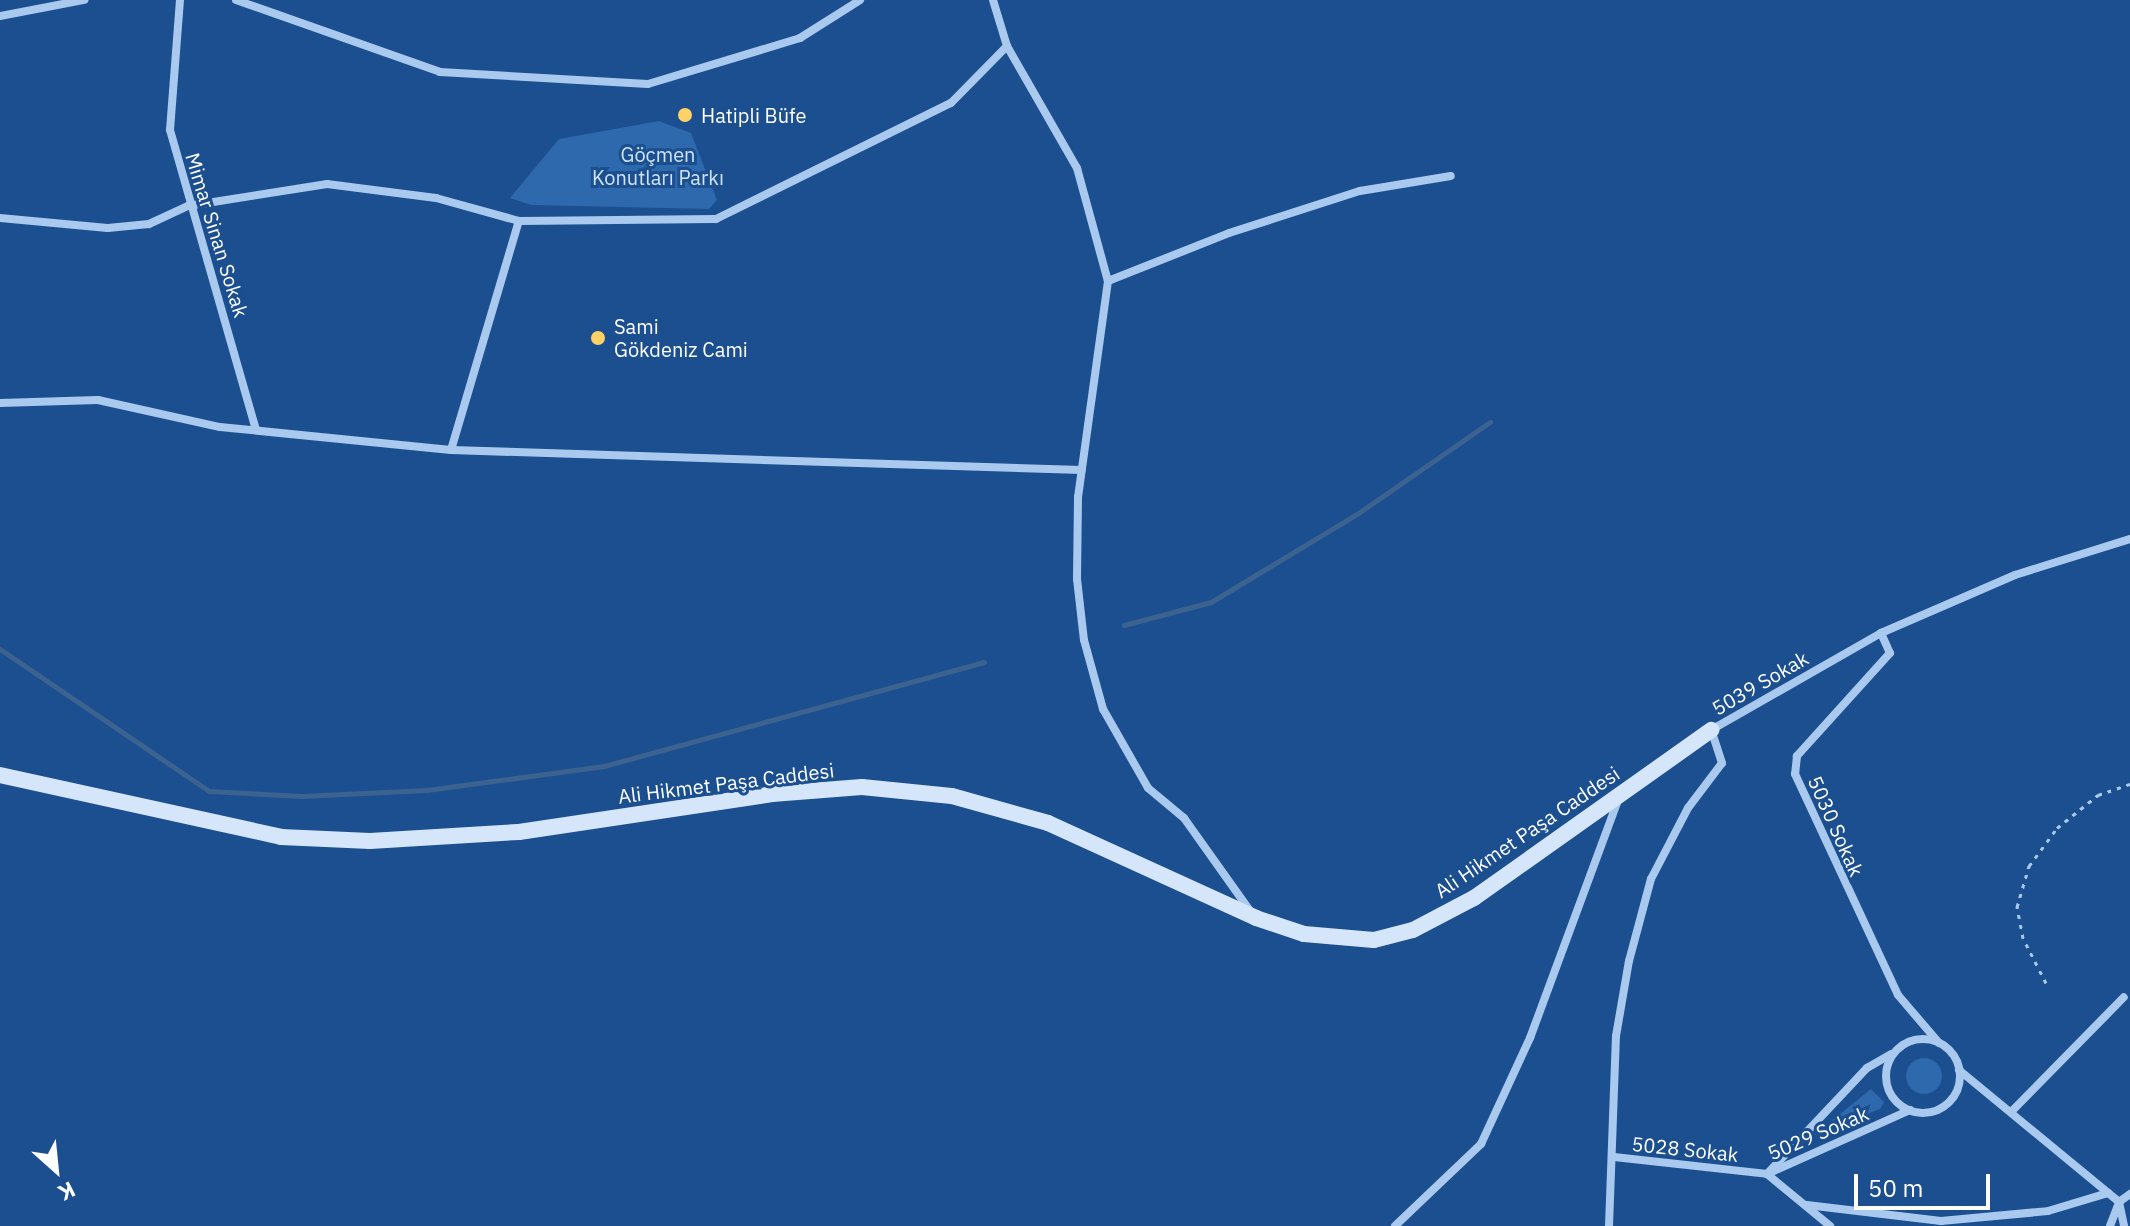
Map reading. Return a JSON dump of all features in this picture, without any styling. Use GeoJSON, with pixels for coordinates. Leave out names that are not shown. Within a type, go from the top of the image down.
{"type":"FeatureCollection","features":[{"type":"Feature","properties":{"kind":"main road","name":"Ali Hikmet Paşa Caddesi"},"geometry":{"type":"LineString","coordinates":[[0,775],[281,837],[370,841],[519,832],[787,793],[862,787],[952,796],[1048,823],[1256,918],[1304,934],[1374,940],[1413,930],[1474,898],[1711,730]]}},
{"type":"Feature","properties":{"kind":"street"},"geometry":{"type":"LineString","coordinates":[[0,16],[84,0]]}},
{"type":"Feature","properties":{"kind":"street","name":"Mimar Sinan Sokak"},"geometry":{"type":"LineString","coordinates":[[180,0],[170,130],[188,206],[250,394],[256,429]]}},
{"type":"Feature","properties":{"kind":"street"},"geometry":{"type":"LineString","coordinates":[[236,0],[440,72],[648,84],[800,38],[860,0]]}},
{"type":"Feature","properties":{"kind":"street"},"geometry":{"type":"LineString","coordinates":[[993,0],[1007,46],[1077,168],[1108,281],[1082,470],[1077,579],[1084,640],[1103,709],[1148,788],[1184,818],[1256,918]]}},
{"type":"Feature","properties":{"kind":"street"},"geometry":{"type":"LineString","coordinates":[[0,218],[108,228],[149,224],[188,206],[327,184],[436,198],[519,221],[716,219],[951,103],[1007,46]]}},
{"type":"Feature","properties":{"kind":"street"},"geometry":{"type":"LineString","coordinates":[[1108,281],[1229,233],[1360,191],[1451,176]]}},
{"type":"Feature","properties":{"kind":"street"},"geometry":{"type":"LineString","coordinates":[[451,450],[519,221]]}},
{"type":"Feature","properties":{"kind":"street"},"geometry":{"type":"LineString","coordinates":[[0,403],[98,400],[220,427],[451,450],[1082,470]]}},
{"type":"Feature","properties":{"kind":"street","name":"5039 Sokak"},"geometry":{"type":"LineString","coordinates":[[1609,1226],[1614,1157],[1616,1036],[1629,961],[1651,879],[1688,808],[1722,763],[1711,730],[1881,633],[2015,575],[2130,539]]}},
{"type":"Feature","properties":{"kind":"street","name":"5030 Sokak"},"geometry":{"type":"LineString","coordinates":[[1881,633],[1890,653],[1797,756],[1795,774],[1898,995],[1939,1043]]}},
{"type":"Feature","properties":{"kind":"street"},"geometry":{"type":"LineString","coordinates":[[1395,1226],[1481,1144],[1530,1038],[1621,792]]}},
{"type":"Feature","properties":{"kind":"street"},"geometry":{"type":"LineString","coordinates":[[2013,1110],[2124,997]]}},
{"type":"Feature","properties":{"kind":"street"},"geometry":{"type":"LineString","coordinates":[[1959,1070],[1949,1102],[1928,1113],[1910,1110],[1896,1102],[1886,1083],[1896,1051],[1916,1040],[1939,1043],[1959,1070],[2013,1110],[2119,1202],[2124,1226]]}},
{"type":"Feature","properties":{"kind":"street","name":"5029 Sokak"},"geometry":{"type":"LineString","coordinates":[[1767,1174],[1867,1068],[1896,1051]]}},
{"type":"Feature","properties":{"kind":"street","name":"5029 Sokak"},"geometry":{"type":"LineString","coordinates":[[1767,1174],[1910,1110]]}},
{"type":"Feature","properties":{"kind":"street","name":"5028 Sokak"},"geometry":{"type":"LineString","coordinates":[[1614,1157],[1767,1174]]}},
{"type":"Feature","properties":{"kind":"street"},"geometry":{"type":"LineString","coordinates":[[1767,1174],[1830,1226]]}},
{"type":"Feature","properties":{"kind":"street"},"geometry":{"type":"LineString","coordinates":[[1807,1205],[1941,1221],[2048,1211],[2108,1193]]}},
{"type":"Feature","properties":{"kind":"street"},"geometry":{"type":"LineString","coordinates":[[2110,1226],[2119,1202],[2130,1194]]}},
{"type":"Feature","properties":{"kind":"path"},"geometry":{"type":"LineString","coordinates":[[2046,983],[2023,938],[2017,907],[2029,866],[2057,828],[2098,795],[2130,784]]}},
{"type":"Feature","properties":{"kind":"green space","name":"Göçmen Konutları Parkı"},"geometry":{"type":"Polygon","coordinates":[[[659,121],[691,133],[717,200],[709,209],[531,205],[510,198],[559,139],[659,121]]]}},
{"type":"Feature","properties":{"kind":"green space"},"geometry":{"type":"Polygon","coordinates":[[[1924,1058],[1937,1063],[1942,1076],[1937,1089],[1924,1094],[1911,1089],[1906,1076],[1911,1063],[1924,1058]]]}},
{"type":"Feature","properties":{"kind":"green space"},"geometry":{"type":"Polygon","coordinates":[[[1871,1089],[1884,1102],[1880,1109],[1814,1135],[1871,1089]]]}},
{"type":"Feature","properties":{"kind":"waterway"},"geometry":{"type":"LineString","coordinates":[[1124,625],[1211,602],[1357,514],[1490,422]]}},
{"type":"Feature","properties":{"kind":"waterway"},"geometry":{"type":"LineString","coordinates":[[0,649],[209,791],[302,796],[427,790],[604,766],[984,662]]}},
{"type":"Feature","properties":{"kind":"place","name":"Hatipli Büfe"},"geometry":{"type":"Point","coordinates":[685,115]}},
{"type":"Feature","properties":{"kind":"place","name":"Sami Gökdeniz Cami"},"geometry":{"type":"Point","coordinates":[598,338]}}]}
